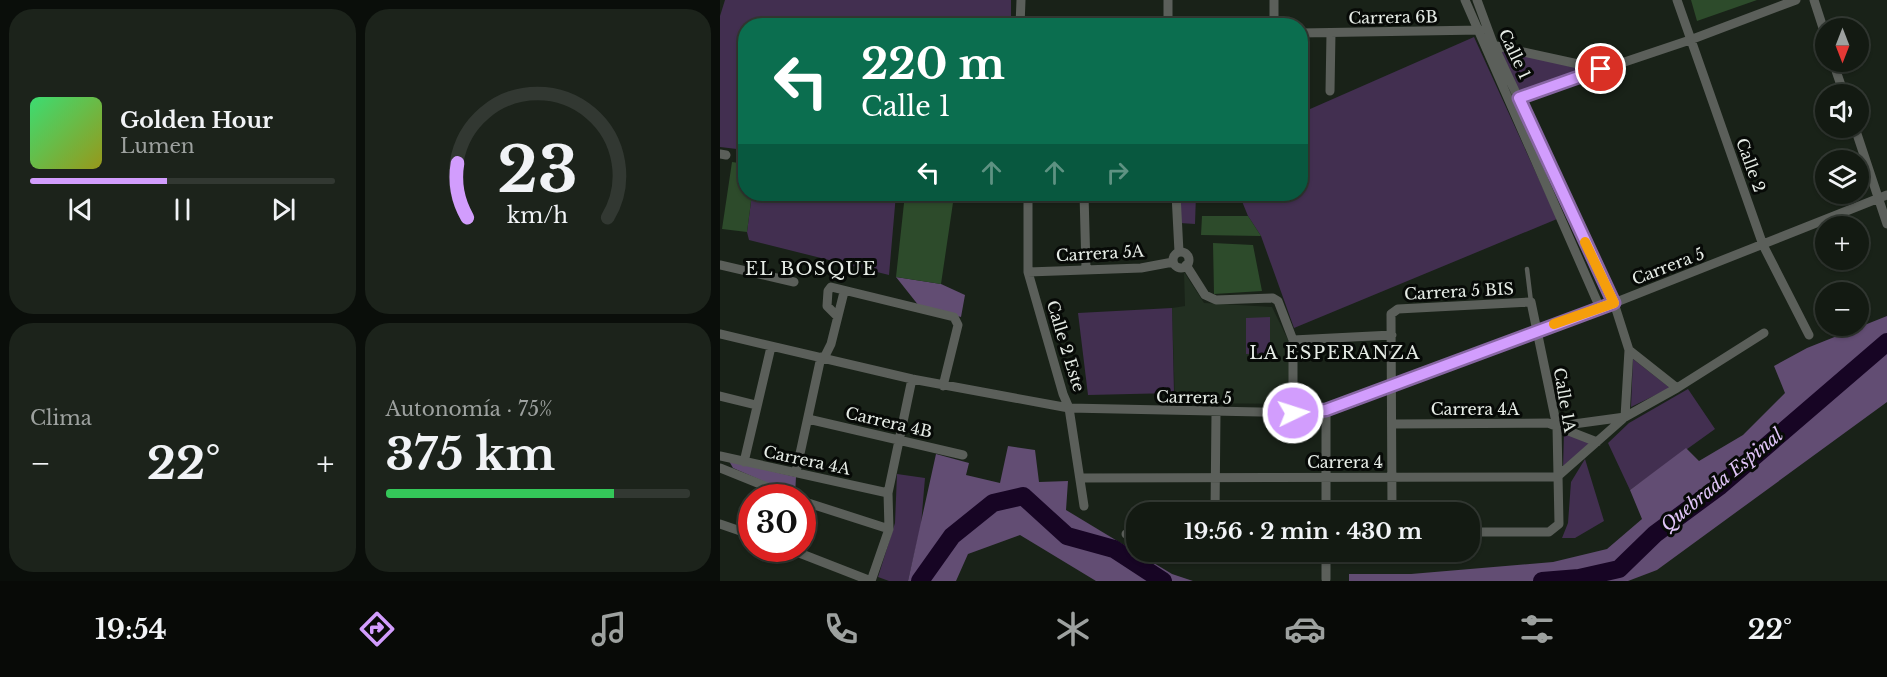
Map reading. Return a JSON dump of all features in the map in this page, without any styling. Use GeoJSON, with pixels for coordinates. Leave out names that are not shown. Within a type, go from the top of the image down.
{"type":"FeatureCollection","features":[{"type":"Feature","properties":{"kind":"street"},"geometry":{"type":"LineString","coordinates":[[1020,18],[1021,0]]}},
{"type":"Feature","properties":{"kind":"street"},"geometry":{"type":"LineString","coordinates":[[1168,0],[1168,18]]}},
{"type":"Feature","properties":{"kind":"street"},"geometry":{"type":"LineString","coordinates":[[1274,0],[1274,18]]}},
{"type":"Feature","properties":{"kind":"street","name":"Calle 1"},"geometry":{"type":"LineString","coordinates":[[1465,0],[1494,46],[1600,308]]}},
{"type":"Feature","properties":{"kind":"street","name":"Calle 1"},"geometry":{"type":"LineString","coordinates":[[1477,0],[1483,44],[1514,100],[1614,303],[1629,350],[1625,417]]}},
{"type":"Feature","properties":{"kind":"street","name":"Calle 2"},"geometry":{"type":"LineString","coordinates":[[1677,0],[1763,245],[1809,335]]}},
{"type":"Feature","properties":{"kind":"street"},"geometry":{"type":"LineString","coordinates":[[1514,100],[1690,40],[1796,0]]}},
{"type":"Feature","properties":{"kind":"street"},"geometry":{"type":"LineString","coordinates":[[1814,0],[1820,18]]}},
{"type":"Feature","properties":{"kind":"street","name":"Carrera 6B"},"geometry":{"type":"LineString","coordinates":[[1308,33],[1482,30]]}},
{"type":"Feature","properties":{"kind":"street"},"geometry":{"type":"LineString","coordinates":[[1330,91],[1331,33]]}},
{"type":"Feature","properties":{"kind":"street"},"geometry":{"type":"LineString","coordinates":[[1483,44],[1601,69]]}},
{"type":"Feature","properties":{"kind":"street"},"geometry":{"type":"LineString","coordinates":[[1859,138],[1882,197],[1887,224]]}},
{"type":"Feature","properties":{"kind":"street","name":"Carrera 5"},"geometry":{"type":"LineString","coordinates":[[720,334],[943,386],[1069,408],[1216,413],[1293,413],[1326,410],[1614,303],[1882,197]]}},
{"type":"Feature","properties":{"kind":"street","name":"Calle 2 Este"},"geometry":{"type":"LineString","coordinates":[[1029,201],[1028,272],[1069,408],[1084,506]]}},
{"type":"Feature","properties":{"kind":"street"},"geometry":{"type":"LineString","coordinates":[[1084,201],[1086,268]]}},
{"type":"Feature","properties":{"kind":"street"},"geometry":{"type":"LineString","coordinates":[[1176,201],[1179,252]]}},
{"type":"Feature","properties":{"kind":"street"},"geometry":{"type":"LineString","coordinates":[[1179,252],[1173,257],[1173,262],[1178,267],[1186,266]]}},
{"type":"Feature","properties":{"kind":"street"},"geometry":{"type":"LineString","coordinates":[[1179,252],[1188,256],[1186,266],[1205,295],[1216,300],[1274,298],[1278,301],[1293,340],[1293,413]]}},
{"type":"Feature","properties":{"kind":"street","name":"Carrera 5A"},"geometry":{"type":"LineString","coordinates":[[1028,272],[1086,268],[1141,268],[1173,262]]}},
{"type":"Feature","properties":{"kind":"street"},"geometry":{"type":"LineString","coordinates":[[720,265],[794,282]]}},
{"type":"Feature","properties":{"kind":"street"},"geometry":{"type":"LineString","coordinates":[[837,316],[827,306],[828,291],[831,287],[954,317],[958,325],[943,386]]}},
{"type":"Feature","properties":{"kind":"street"},"geometry":{"type":"LineString","coordinates":[[796,472],[823,357],[831,344],[844,292]]}},
{"type":"Feature","properties":{"kind":"street","name":"Carrera 5 BIS"},"geometry":{"type":"LineString","coordinates":[[1392,335],[1391,314],[1398,309],[1531,302]]}},
{"type":"Feature","properties":{"kind":"street","name":"Calle 1A"},"geometry":{"type":"LineString","coordinates":[[1480,532],[1549,532],[1559,524],[1557,427],[1531,302]]}},
{"type":"Feature","properties":{"kind":"street"},"geometry":{"type":"LineString","coordinates":[[1557,477],[1625,417],[1677,388],[1764,333]]}},
{"type":"Feature","properties":{"kind":"street"},"geometry":{"type":"LineString","coordinates":[[1293,340],[1392,335],[1392,502]]}},
{"type":"Feature","properties":{"kind":"street"},"geometry":{"type":"LineString","coordinates":[[744,462],[771,347]]}},
{"type":"Feature","properties":{"kind":"street"},"geometry":{"type":"LineString","coordinates":[[1629,350],[1677,388]]}},
{"type":"Feature","properties":{"kind":"street"},"geometry":{"type":"LineString","coordinates":[[816,556],[871,581],[889,529],[888,493],[912,379]]}},
{"type":"Feature","properties":{"kind":"street"},"geometry":{"type":"LineString","coordinates":[[720,396],[756,405]]}},
{"type":"Feature","properties":{"kind":"street"},"geometry":{"type":"LineString","coordinates":[[1326,410],[1326,502]]}},
{"type":"Feature","properties":{"kind":"street"},"geometry":{"type":"LineString","coordinates":[[1215,502],[1216,413]]}},
{"type":"Feature","properties":{"kind":"street","name":"Carrera 4A"},"geometry":{"type":"LineString","coordinates":[[1557,427],[1625,417]]}},
{"type":"Feature","properties":{"kind":"street","name":"Carrera 4B"},"geometry":{"type":"LineString","coordinates":[[808,418],[963,455]]}},
{"type":"Feature","properties":{"kind":"street","name":"Carrera 4A"},"geometry":{"type":"LineString","coordinates":[[1393,424],[1548,423],[1597,442]]}},
{"type":"Feature","properties":{"kind":"street"},"geometry":{"type":"LineString","coordinates":[[722,457],[731,470]]}},
{"type":"Feature","properties":{"kind":"street","name":"Carrera 4A"},"geometry":{"type":"LineString","coordinates":[[722,457],[888,493]]}},
{"type":"Feature","properties":{"kind":"street"},"geometry":{"type":"LineString","coordinates":[[720,468],[731,470],[762,484]]}},
{"type":"Feature","properties":{"kind":"street","name":"Carrera 4"},"geometry":{"type":"LineString","coordinates":[[1080,478],[1557,477]]}},
{"type":"Feature","properties":{"kind":"street"},"geometry":{"type":"LineString","coordinates":[[816,507],[889,529]]}},
{"type":"Feature","properties":{"kind":"street"},"geometry":{"type":"LineString","coordinates":[[720,524],[738,531]]}},
{"type":"Feature","properties":{"kind":"street"},"geometry":{"type":"LineString","coordinates":[[1326,562],[1326,579]]}},
{"type":"Feature","properties":{"kind":"lane","name":"Calle 1A"},"geometry":{"type":"LineString","coordinates":[[1527,269],[1531,302]]}},
{"type":"Feature","properties":{"kind":"shaded area"},"geometry":{"type":"Polygon","coordinates":[[[725,0],[1011,0],[1011,18],[738,18],[738,149],[720,147],[720,16],[725,0]]]}},
{"type":"Feature","properties":{"kind":"shaded area"},"geometry":{"type":"Polygon","coordinates":[[[1474,37],[1557,219],[1294,328],[1261,236],[1248,216],[1242,201],[1308,201],[1308,110],[1474,37]]]}},
{"type":"Feature","properties":{"kind":"shaded area"},"geometry":{"type":"Polygon","coordinates":[[[1497,46],[1588,70],[1518,94],[1497,46]]]}},
{"type":"Feature","properties":{"kind":"shaded area"},"geometry":{"type":"Polygon","coordinates":[[[751,201],[895,201],[889,275],[749,240],[747,232],[751,201]]]}},
{"type":"Feature","properties":{"kind":"shaded area"},"geometry":{"type":"Polygon","coordinates":[[[1178,201],[1196,201],[1195,224],[1180,223],[1178,201]]]}},
{"type":"Feature","properties":{"kind":"shaded area"},"geometry":{"type":"Polygon","coordinates":[[[1184,272],[1204,303],[1272,307],[1291,346],[1293,404],[1175,403],[1172,308],[1185,306],[1184,272]]]}},
{"type":"Feature","properties":{"kind":"shaded area"},"geometry":{"type":"Polygon","coordinates":[[[896,277],[941,284],[965,295],[961,317],[919,306],[896,277]]]}},
{"type":"Feature","properties":{"kind":"shaded area"},"geometry":{"type":"Polygon","coordinates":[[[1172,308],[1174,393],[1088,395],[1078,313],[1172,308]]]}},
{"type":"Feature","properties":{"kind":"shaded area"},"geometry":{"type":"Polygon","coordinates":[[[1887,316],[1887,402],[1657,570],[1628,581],[1349,581],[1349,574],[1411,574],[1553,562],[1607,549],[1642,519],[1630,490],[1686,448],[1699,461],[1743,435],[1785,393],[1774,366],[1807,348],[1837,336],[1869,336],[1869,323],[1887,316]]]}},
{"type":"Feature","properties":{"kind":"shaded area"},"geometry":{"type":"Polygon","coordinates":[[[1270,317],[1270,353],[1246,354],[1246,318],[1270,317]]]}},
{"type":"Feature","properties":{"kind":"shaded area"},"geometry":{"type":"Polygon","coordinates":[[[1633,359],[1670,388],[1631,407],[1633,359]]]}},
{"type":"Feature","properties":{"kind":"shaded area"},"geometry":{"type":"Polygon","coordinates":[[[1688,389],[1715,429],[1630,490],[1608,443],[1629,423],[1688,389]]]}},
{"type":"Feature","properties":{"kind":"shaded area"},"geometry":{"type":"Polygon","coordinates":[[[1564,432],[1591,442],[1563,469],[1564,432]]]}},
{"type":"Feature","properties":{"kind":"shaded area"},"geometry":{"type":"Polygon","coordinates":[[[1008,446],[1035,450],[1039,482],[1068,481],[1066,510],[1126,546],[1126,562],[1152,562],[1172,574],[1193,581],[1096,581],[1020,535],[968,554],[956,581],[908,581],[936,454],[969,463],[966,475],[1000,483],[1008,446]]]}},
{"type":"Feature","properties":{"kind":"shaded area"},"geometry":{"type":"Polygon","coordinates":[[[1585,459],[1604,521],[1575,538],[1562,538],[1568,523],[1571,482],[1585,459]]]}},
{"type":"Feature","properties":{"kind":"shaded area"},"geometry":{"type":"Polygon","coordinates":[[[729,461],[796,477],[796,484],[770,484],[733,468],[729,461]]]}},
{"type":"Feature","properties":{"kind":"shaded area"},"geometry":{"type":"Polygon","coordinates":[[[897,474],[925,478],[921,525],[908,581],[889,581],[878,577],[895,523],[897,474]]]}},
{"type":"Feature","properties":{"kind":"building"},"geometry":{"type":"Polygon","coordinates":[[[1691,0],[1757,0],[1697,21],[1691,0]]]}},
{"type":"Feature","properties":{"kind":"building"},"geometry":{"type":"Polygon","coordinates":[[[732,162],[738,163],[738,201],[751,201],[747,232],[722,229],[732,162]]]}},
{"type":"Feature","properties":{"kind":"building"},"geometry":{"type":"Polygon","coordinates":[[[904,201],[953,201],[941,284],[896,277],[904,201]]]}},
{"type":"Feature","properties":{"kind":"building"},"geometry":{"type":"Polygon","coordinates":[[[1202,216],[1248,216],[1261,236],[1201,235],[1202,216]]]}},
{"type":"Feature","properties":{"kind":"building"},"geometry":{"type":"Polygon","coordinates":[[[1213,243],[1253,245],[1262,291],[1214,294],[1213,243]]]}},
{"type":"Feature","properties":{"kind":"waterway","name":"Quebrada Espinal"},"geometry":{"type":"LineString","coordinates":[[1542,581],[1579,578],[1619,569],[1655,534],[1720,486],[1887,342]]}},
{"type":"Feature","properties":{"kind":"waterway","name":"Quebrada Espinal"},"geometry":{"type":"LineString","coordinates":[[920,581],[952,536],[993,503],[1023,496],[1067,536],[1114,549],[1163,581]]}},
{"type":"Feature","properties":{"kind":"slow traffic"},"geometry":{"type":"LineString","coordinates":[[1554,324],[1614,303],[1585,242]]}},
{"type":"Feature","properties":{"kind":"district","name":"EL BOSQUE"},"geometry":{"type":"Point","coordinates":[811,269]}},
{"type":"Feature","properties":{"kind":"district","name":"LA ESPERANZA"},"geometry":{"type":"Point","coordinates":[1335,353]}},
{"type":"Feature","properties":{"kind":"route"},"geometry":{"type":"LineString","coordinates":[[1293,413],[1326,410],[1614,303],[1519,98],[1601,69]]}}]}
